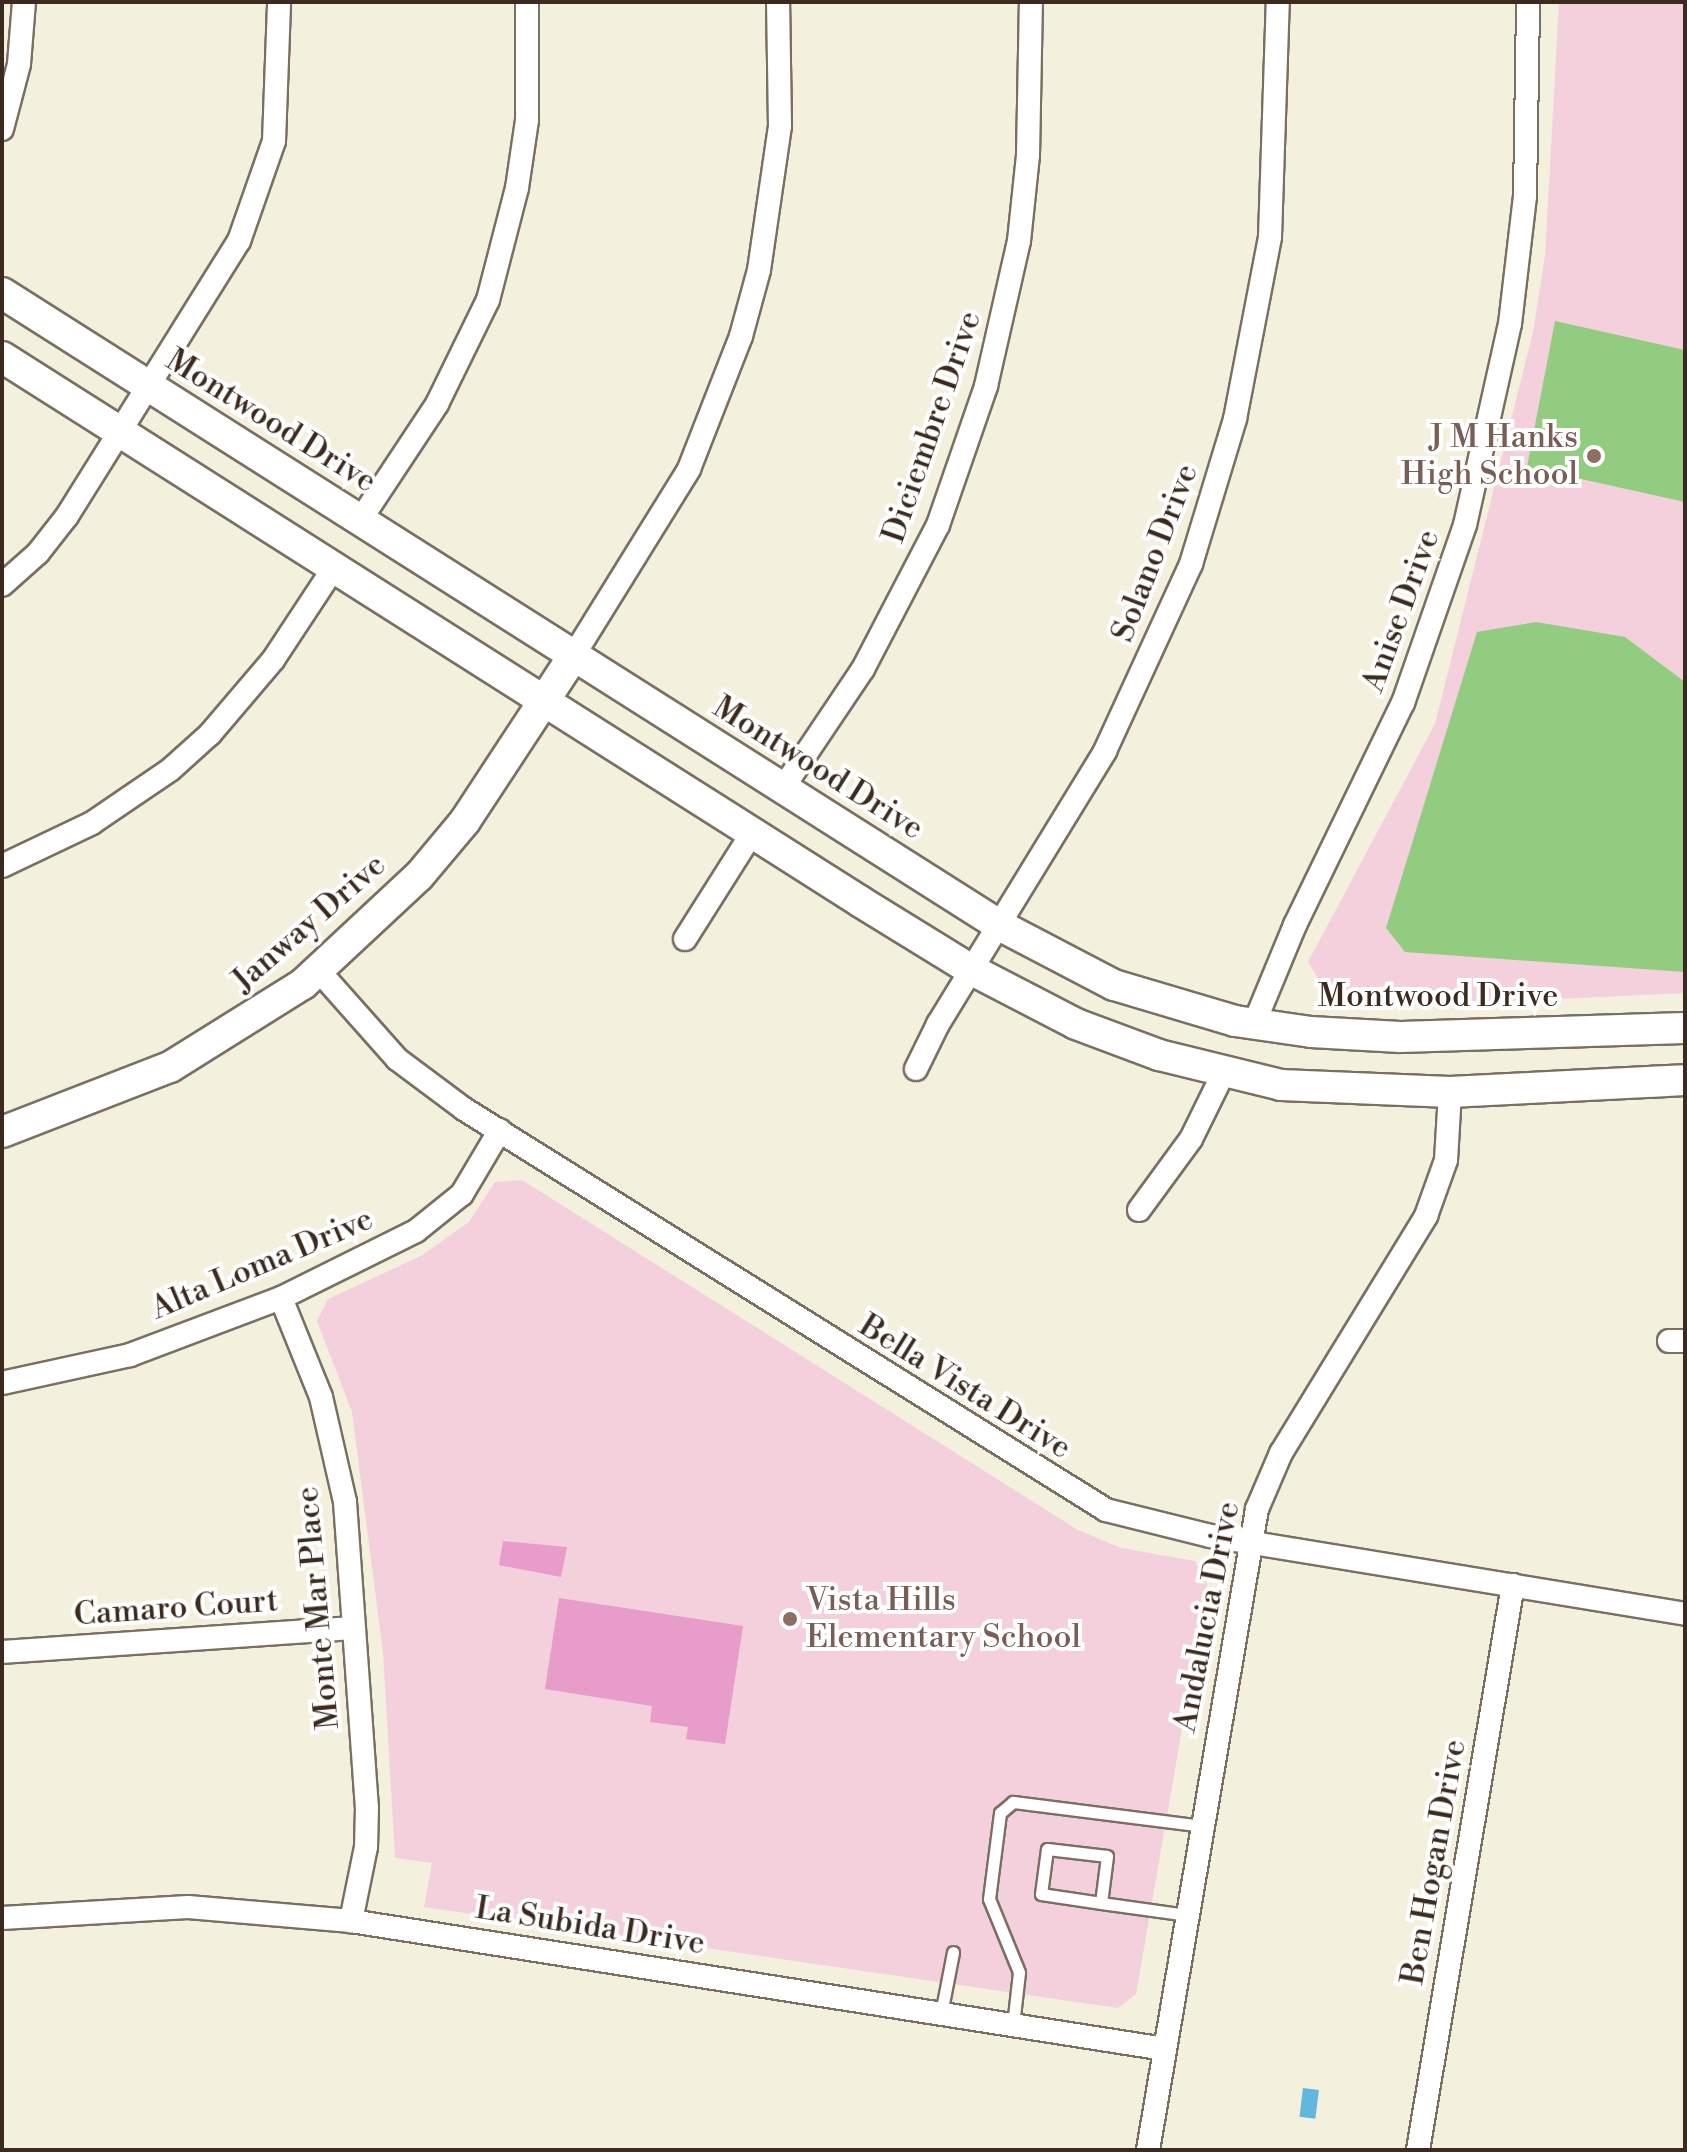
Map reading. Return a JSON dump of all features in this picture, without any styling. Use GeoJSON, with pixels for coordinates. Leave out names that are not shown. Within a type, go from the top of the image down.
{"type":"FeatureCollection","features":[{"type":"Feature","properties":{"kind":"main road","name":"Montwood Drive"},"geometry":{"type":"LineString","coordinates":[[2,293],[361,519],[572,658],[999,925],[1114,985],[1254,1024],[1400,1037],[1685,1028]]}},
{"type":"Feature","properties":{"kind":"main road"},"geometry":{"type":"LineString","coordinates":[[2,357],[540,701],[970,969],[1076,1024],[1223,1074],[1281,1085],[1450,1092],[1685,1080]]}},
{"type":"Feature","properties":{"kind":"main road","name":"Janway Drive"},"geometry":{"type":"LineString","coordinates":[[2,1132],[170,1067],[232,1033],[319,971],[419,876],[465,821],[540,701],[572,658]]}},
{"type":"Feature","properties":{"kind":"street"},"geometry":{"type":"LineString","coordinates":[[2,129],[19,64],[24,2]]}},
{"type":"Feature","properties":{"kind":"street"},"geometry":{"type":"LineString","coordinates":[[2,585],[67,516],[122,433],[239,241],[265,178],[280,86],[279,2]]}},
{"type":"Feature","properties":{"kind":"street"},"geometry":{"type":"LineString","coordinates":[[361,519],[467,349],[502,255],[527,120],[527,2]]}},
{"type":"Feature","properties":{"kind":"street"},"geometry":{"type":"LineString","coordinates":[[572,658],[689,469],[741,336],[759,270],[777,155],[778,2]]}},
{"type":"Feature","properties":{"kind":"street","name":"Diciembre Drive"},"geometry":{"type":"LineString","coordinates":[[783,788],[863,669],[938,525],[986,386],[1019,241],[1029,140],[1031,2]]}},
{"type":"Feature","properties":{"kind":"street","name":"Solano Drive"},"geometry":{"type":"LineString","coordinates":[[916,1069],[970,969],[1105,751],[1191,564],[1214,497],[1254,335],[1270,237],[1278,2]]}},
{"type":"Feature","properties":{"kind":"street","name":"Anise Drive"},"geometry":{"type":"LineString","coordinates":[[1254,1024],[1295,925],[1403,703],[1465,525],[1512,311],[1525,196],[1528,2]]}},
{"type":"Feature","properties":{"kind":"street"},"geometry":{"type":"LineString","coordinates":[[2,866],[92,823],[170,770],[264,672],[333,569]]}},
{"type":"Feature","properties":{"kind":"street"},"geometry":{"type":"LineString","coordinates":[[685,939],[752,833]]}},
{"type":"Feature","properties":{"kind":"street","name":"Bella Vista Drive"},"geometry":{"type":"LineString","coordinates":[[319,971],[397,1059],[500,1130],[1077,1495],[1151,1523],[1685,1614]]}},
{"type":"Feature","properties":{"kind":"street"},"geometry":{"type":"LineString","coordinates":[[1139,1210],[1191,1139],[1223,1074]]}},
{"type":"Feature","properties":{"kind":"street","name":"Andalucia Drive"},"geometry":{"type":"LineString","coordinates":[[1148,2150],[1250,1541],[1281,1453],[1399,1264],[1437,1191],[1451,1129],[1450,1092]]}},
{"type":"Feature","properties":{"kind":"street","name":"Alta Loma Drive"},"geometry":{"type":"LineString","coordinates":[[2,1383],[130,1355],[281,1298],[440,1214],[477,1175],[500,1130]]}},
{"type":"Feature","properties":{"kind":"street","name":"Monte Mar Place"},"geometry":{"type":"LineString","coordinates":[[281,1298],[321,1397],[335,1449],[352,1565],[353,1628],[367,1807],[366,1847],[351,1921]]}},
{"type":"Feature","properties":{"kind":"street","name":"Ben Hogan Drive"},"geometry":{"type":"LineString","coordinates":[[1418,2150],[1513,1585]]}},
{"type":"Feature","properties":{"kind":"street","name":"Camaro Court"},"geometry":{"type":"LineString","coordinates":[[2,1652],[353,1628]]}},
{"type":"Feature","properties":{"kind":"street","name":"La Subida Drive"},"geometry":{"type":"LineString","coordinates":[[2,1918],[188,1907],[351,1921],[1165,2049]]}},
{"type":"Feature","properties":{"kind":"lane"},"geometry":{"type":"LineString","coordinates":[[1013,2025],[1019,1972],[989,1899],[1000,1813],[1013,1802],[1202,1826]]}},
{"type":"Feature","properties":{"kind":"lane"},"geometry":{"type":"LineString","coordinates":[[1101,1903],[1107,1856],[1047,1849],[1041,1894],[1101,1903],[1188,1915]]}},
{"type":"Feature","properties":{"kind":"lane"},"geometry":{"type":"LineString","coordinates":[[941,2014],[953,1952]]}},
{"type":"Feature","properties":{"kind":"shaded area","name":"J M Hanks High School"},"geometry":{"type":"Polygon","coordinates":[[[1559,2],[1685,2],[1685,993],[1337,1009],[1308,962],[1435,724],[1533,332],[1545,256],[1559,2]]]}},
{"type":"Feature","properties":{"kind":"shaded area","name":"Vista Hills Elementary School"},"geometry":{"type":"Polygon","coordinates":[[[522,1180],[1078,1530],[1121,1548],[1195,1561],[1207,1585],[1136,1994],[1118,2008],[424,1907],[432,1863],[395,1858],[383,1653],[352,1412],[317,1321],[328,1299],[421,1256],[469,1222],[495,1182],[522,1180]]]}},
{"type":"Feature","properties":{"kind":"green space"},"geometry":{"type":"Polygon","coordinates":[[[1555,321],[1685,350],[1685,502],[1527,467],[1555,321]]]}},
{"type":"Feature","properties":{"kind":"green space"},"geometry":{"type":"Polygon","coordinates":[[[1536,622],[1625,637],[1685,682],[1685,972],[1405,952],[1386,928],[1477,632],[1536,622]]]}},
{"type":"Feature","properties":{"kind":"water"},"geometry":{"type":"Polygon","coordinates":[[[1303,2088],[1319,2090],[1315,2119],[1299,2117],[1303,2088]]]}},
{"type":"Feature","properties":{"kind":"building"},"geometry":{"type":"Polygon","coordinates":[[[503,1541],[567,1547],[561,1577],[499,1565],[503,1541]]]}},
{"type":"Feature","properties":{"kind":"building"},"geometry":{"type":"Polygon","coordinates":[[[559,1598],[743,1626],[725,1744],[686,1739],[688,1727],[650,1722],[652,1706],[545,1689],[559,1598]]]}},
{"type":"Feature","properties":{"kind":"place","name":"J M Hanks High School"},"geometry":{"type":"Point","coordinates":[1594,456]}},
{"type":"Feature","properties":{"kind":"place","name":"Vista Hills Elementary School"},"geometry":{"type":"Point","coordinates":[790,1619]}}]}
